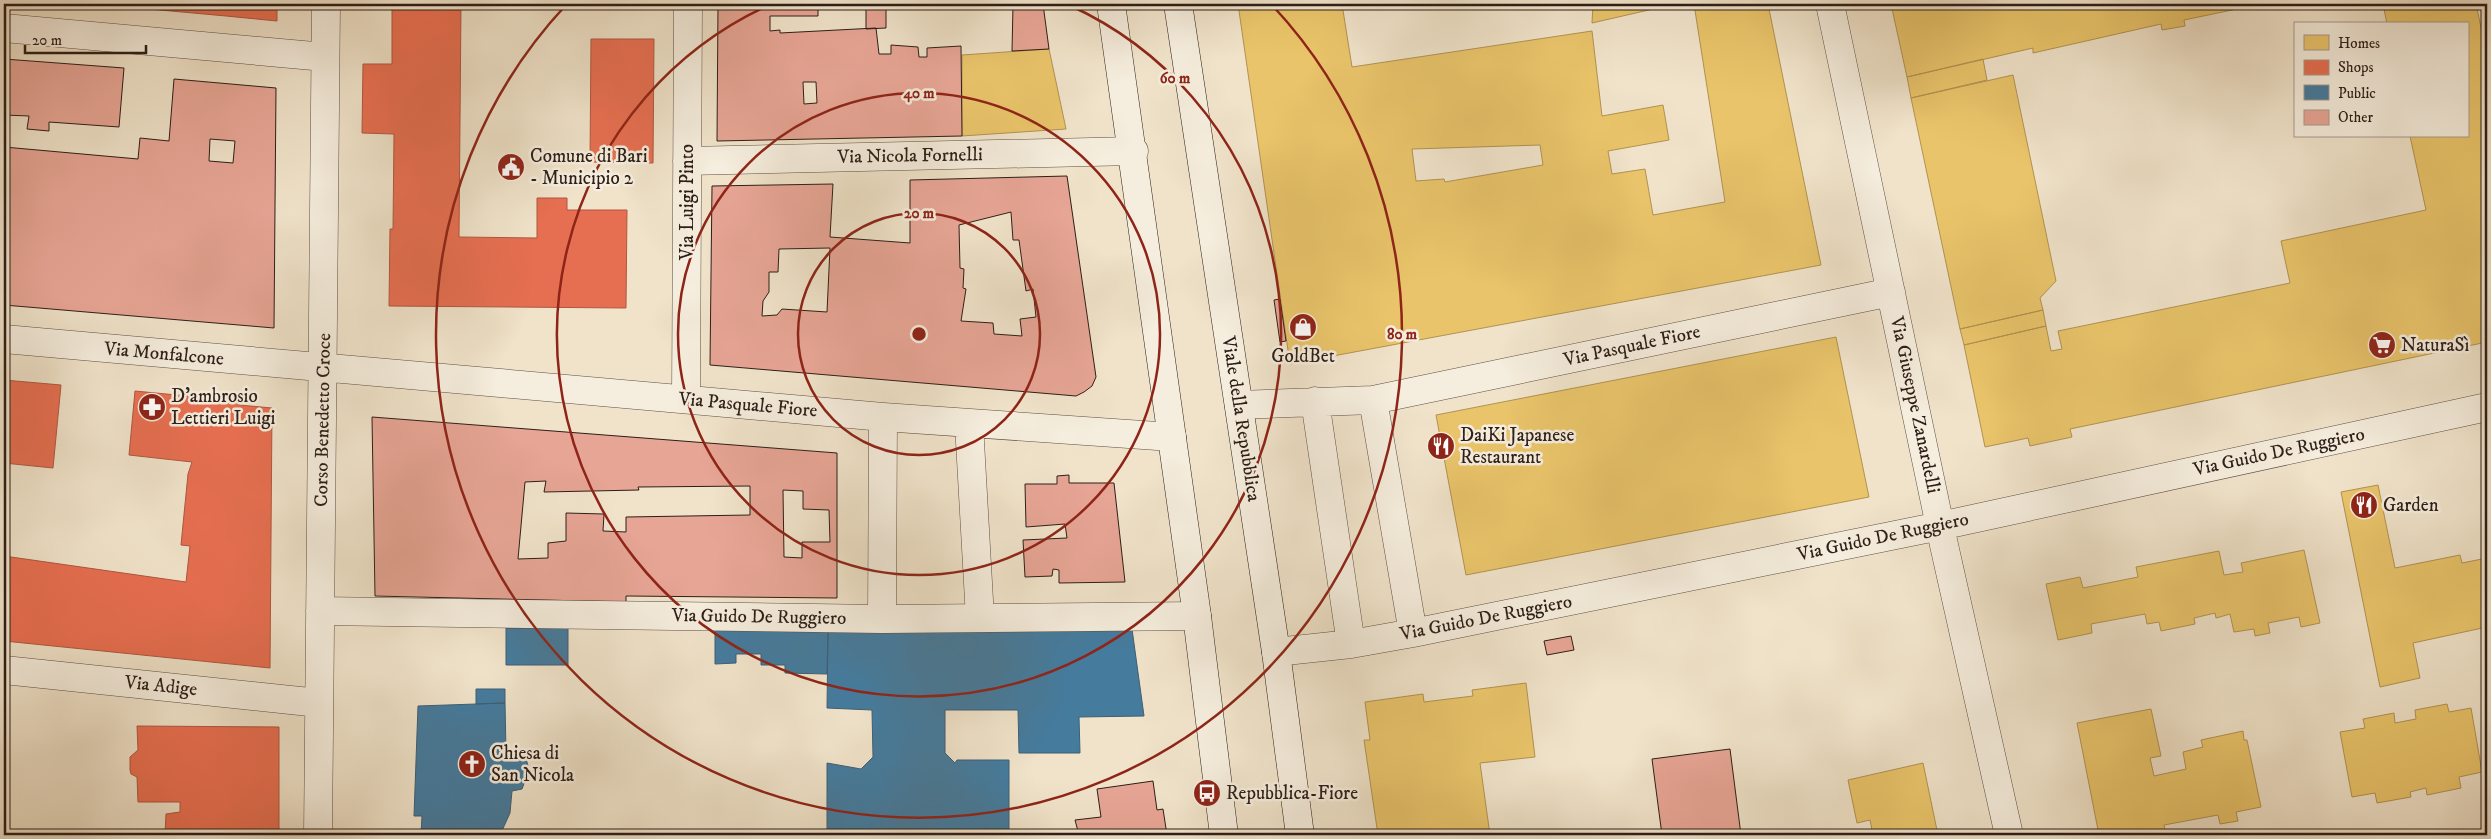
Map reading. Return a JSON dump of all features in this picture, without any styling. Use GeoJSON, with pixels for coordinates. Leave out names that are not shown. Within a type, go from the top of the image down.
{"type":"FeatureCollection","features":[{"type":"Feature","properties":{"kind":"street","name":"Corso Benedetto Croce"},"geometry":{"type":"LineString","coordinates":[[318,835],[324,369],[326,4]]}},
{"type":"Feature","properties":{"kind":"street","name":"Via Luigi Pinto"},"geometry":{"type":"LineString","coordinates":[[686,400],[688,4]]}},
{"type":"Feature","properties":{"kind":"street"},"geometry":{"type":"LineString","coordinates":[[1112,4],[1198,616],[1224,835]]}},
{"type":"Feature","properties":{"kind":"street","name":"Viale della Repubblica"},"geometry":{"type":"LineString","coordinates":[[1178,4],[1276,652],[1300,835]]}},
{"type":"Feature","properties":{"kind":"street","name":"Via Giuseppe Zanardelli"},"geometry":{"type":"LineString","coordinates":[[1830,4],[1940,526],[2009,835]]}},
{"type":"Feature","properties":{"kind":"street"},"geometry":{"type":"LineString","coordinates":[[4,28],[325,57]]}},
{"type":"Feature","properties":{"kind":"street","name":"Via Nicola Fornelli"},"geometry":{"type":"LineString","coordinates":[[687,161],[1134,151]]}},
{"type":"Feature","properties":{"kind":"street","name":"Via Pasquale Fiore"},"geometry":{"type":"LineString","coordinates":[[1239,405],[1373,400],[1891,292]]}},
{"type":"Feature","properties":{"kind":"street","name":"Via Monfalcone"},"geometry":{"type":"LineString","coordinates":[[4,339],[324,369]]}},
{"type":"Feature","properties":{"kind":"street","name":"Via Pasquale Fiore"},"geometry":{"type":"LineString","coordinates":[[324,369],[969,424],[1172,437]]}},
{"type":"Feature","properties":{"kind":"street"},"geometry":{"type":"LineString","coordinates":[[1373,400],[1413,633]]}},
{"type":"Feature","properties":{"kind":"street"},"geometry":{"type":"LineString","coordinates":[[1315,401],[1351,644]]}},
{"type":"Feature","properties":{"kind":"street","name":"Via Guido De Ruggiero"},"geometry":{"type":"LineString","coordinates":[[1276,652],[1351,644],[1413,633],[1940,526],[2487,407]]}},
{"type":"Feature","properties":{"kind":"street"},"geometry":{"type":"LineString","coordinates":[[882,619],[883,417]]}},
{"type":"Feature","properties":{"kind":"street"},"geometry":{"type":"LineString","coordinates":[[969,424],[980,618]]}},
{"type":"Feature","properties":{"kind":"street","name":"Via Guido De Ruggiero"},"geometry":{"type":"LineString","coordinates":[[320,610],[882,619],[1198,616]]}},
{"type":"Feature","properties":{"kind":"street","name":"Via Adige"},"geometry":{"type":"LineString","coordinates":[[4,670],[319,703]]}},
{"type":"Feature","properties":{"kind":"building: Homes"},"geometry":{"type":"Polygon","coordinates":[[[1238,4],[1342,4],[1352,67],[1592,31],[1602,116],[1663,105],[1669,140],[1608,151],[1612,174],[1645,169],[1653,215],[1725,202],[1694,4],[1768,4],[1821,265],[1290,364],[1238,4]],[[1540,145],[1412,149],[1416,181],[1444,179],[1445,182],[1543,165],[1540,145]]]}},
{"type":"Feature","properties":{"kind":"building: Homes"},"geometry":{"type":"Polygon","coordinates":[[[1593,4],[1675,4],[1592,23],[1593,4]]]}},
{"type":"Feature","properties":{"kind":"building: Homes"},"geometry":{"type":"Polygon","coordinates":[[[1891,4],[2261,4],[2184,20],[2185,26],[2162,30],[2161,24],[2033,53],[2033,48],[1907,77],[1891,4]]]}},
{"type":"Feature","properties":{"kind":"building: Homes"},"geometry":{"type":"Polygon","coordinates":[[[2383,4],[2476,4],[2487,56],[2487,342],[2070,429],[2072,437],[2030,446],[2028,438],[1985,447],[1964,345],[2046,326],[2051,351],[2062,349],[2058,331],[2290,283],[2281,241],[2426,210],[2410,138],[2468,138],[2468,22],[2387,22],[2383,4]]]}},
{"type":"Feature","properties":{"kind":"building: Homes"},"geometry":{"type":"Polygon","coordinates":[[[1049,49],[1066,129],[962,136],[962,55],[1049,49]]]}},
{"type":"Feature","properties":{"kind":"building: Homes"},"geometry":{"type":"Polygon","coordinates":[[[1983,59],[1987,80],[1911,98],[1907,77],[1983,59]]]}},
{"type":"Feature","properties":{"kind":"building: Homes"},"geometry":{"type":"Polygon","coordinates":[[[2013,75],[2056,281],[2040,298],[2043,310],[1960,329],[1911,98],[2013,75]]]}},
{"type":"Feature","properties":{"kind":"building: Homes"},"geometry":{"type":"Polygon","coordinates":[[[2043,310],[2046,326],[1964,345],[1960,329],[2043,310]]]}},
{"type":"Feature","properties":{"kind":"building: Homes"},"geometry":{"type":"Polygon","coordinates":[[[1836,337],[1869,497],[1466,575],[1436,415],[1836,337]]]}},
{"type":"Feature","properties":{"kind":"building: Homes"},"geometry":{"type":"Polygon","coordinates":[[[2378,485],[2395,568],[2460,555],[2462,563],[2487,558],[2487,627],[2413,643],[2420,678],[2380,687],[2341,492],[2378,485]]]}},
{"type":"Feature","properties":{"kind":"building: Homes"},"geometry":{"type":"Polygon","coordinates":[[[2304,550],[2320,623],[2301,627],[2299,617],[2268,623],[2270,633],[2255,636],[2254,629],[2234,632],[2230,614],[2216,618],[2215,613],[2194,618],[2195,624],[2161,631],[2159,622],[2147,624],[2145,614],[2091,624],[2092,633],[2058,640],[2046,584],[2080,577],[2083,588],[2138,577],[2136,567],[2219,551],[2224,575],[2243,572],[2241,563],[2304,550]]]}},
{"type":"Feature","properties":{"kind":"building: Homes"},"geometry":{"type":"Polygon","coordinates":[[[1526,683],[1535,757],[1480,763],[1490,835],[1378,835],[1364,740],[1370,740],[1365,702],[1423,694],[1424,702],[1473,696],[1472,690],[1526,683]]]}},
{"type":"Feature","properties":{"kind":"building: Homes"},"geometry":{"type":"Polygon","coordinates":[[[2447,704],[2449,712],[2471,708],[2482,772],[2459,777],[2461,788],[2427,795],[2426,788],[2410,792],[2411,797],[2377,803],[2375,793],[2352,797],[2340,732],[2365,728],[2363,719],[2394,713],[2395,723],[2416,719],[2415,710],[2447,704]]]}},
{"type":"Feature","properties":{"kind":"building: Homes"},"geometry":{"type":"Polygon","coordinates":[[[2151,709],[2161,756],[2150,758],[2154,776],[2186,769],[2183,752],[2203,747],[2201,740],[2243,731],[2244,740],[2247,740],[2261,807],[2236,812],[2238,821],[2220,824],[2218,815],[2164,825],[2166,835],[2099,835],[2077,723],[2151,709]]]}},
{"type":"Feature","properties":{"kind":"building: Homes"},"geometry":{"type":"Polygon","coordinates":[[[1923,763],[1938,835],[1873,835],[1870,820],[1857,823],[1848,780],[1923,763]]]}},
{"type":"Feature","properties":{"kind":"building: Shops"},"geometry":{"type":"Polygon","coordinates":[[[94,4],[277,4],[277,21],[226,16],[94,4]]]}},
{"type":"Feature","properties":{"kind":"building: Shops"},"geometry":{"type":"Polygon","coordinates":[[[392,4],[461,4],[459,237],[537,238],[537,198],[567,198],[567,210],[627,210],[626,308],[389,306],[390,229],[393,229],[394,134],[362,133],[363,64],[392,64],[392,4]]]}},
{"type":"Feature","properties":{"kind":"building: Shops"},"geometry":{"type":"Polygon","coordinates":[[[591,39],[654,39],[653,163],[590,162],[591,39]]]}},
{"type":"Feature","properties":{"kind":"building: Shops"},"geometry":{"type":"Polygon","coordinates":[[[4,380],[61,385],[53,468],[4,463],[4,380]]]}},
{"type":"Feature","properties":{"kind":"building: Shops"},"geometry":{"type":"Polygon","coordinates":[[[135,391],[239,401],[239,405],[272,408],[270,668],[4,641],[4,556],[186,582],[190,546],[181,545],[188,474],[192,462],[129,455],[135,391]]]}},
{"type":"Feature","properties":{"kind":"building: Shops"},"geometry":{"type":"Polygon","coordinates":[[[137,726],[279,727],[279,835],[165,835],[166,814],[180,812],[180,802],[138,802],[137,777],[131,774],[130,770],[130,757],[138,750],[137,726]]]}},
{"type":"Feature","properties":{"kind":"building: Public"},"geometry":{"type":"Polygon","coordinates":[[[506,628],[568,628],[568,665],[506,665],[506,628]]]}},
{"type":"Feature","properties":{"kind":"building: Public"},"geometry":{"type":"Polygon","coordinates":[[[715,629],[828,632],[827,674],[785,673],[785,665],[761,665],[761,654],[736,654],[736,663],[715,664],[715,629]]]}},
{"type":"Feature","properties":{"kind":"building: Public"},"geometry":{"type":"Polygon","coordinates":[[[1132,629],[1144,716],[1079,717],[1080,753],[1019,753],[1018,710],[945,710],[945,753],[955,763],[957,760],[1009,760],[1009,835],[827,835],[827,763],[861,769],[873,757],[872,710],[827,708],[828,632],[1132,629]]]}},
{"type":"Feature","properties":{"kind":"building: Public"},"geometry":{"type":"Polygon","coordinates":[[[476,689],[505,689],[505,703],[476,704],[476,689]]]}},
{"type":"Feature","properties":{"kind":"building: Public","name":"Chiesa di San Nicola"},"geometry":{"type":"Polygon","coordinates":[[[505,703],[506,753],[521,754],[526,758],[529,770],[522,789],[512,791],[510,813],[500,835],[421,835],[422,816],[414,816],[418,706],[505,703]]]}},
{"type":"Feature","properties":{"kind":"building: Other"},"geometry":{"type":"Polygon","coordinates":[[[718,4],[818,4],[818,16],[770,16],[770,31],[780,30],[780,33],[876,28],[879,54],[891,54],[891,45],[918,47],[919,57],[927,57],[927,48],[961,46],[962,136],[717,141],[718,4]],[[803,82],[804,104],[817,103],[816,82],[803,82]]]}},
{"type":"Feature","properties":{"kind":"building: Other"},"geometry":{"type":"Polygon","coordinates":[[[859,4],[926,4],[886,8],[886,28],[866,29],[866,7],[859,7],[859,4]]]}},
{"type":"Feature","properties":{"kind":"building: Other"},"geometry":{"type":"Polygon","coordinates":[[[954,4],[1043,4],[1049,49],[1012,51],[1013,5],[954,8],[954,4]]]}},
{"type":"Feature","properties":{"kind":"building: Other"},"geometry":{"type":"Polygon","coordinates":[[[4,59],[124,68],[119,127],[49,122],[49,131],[27,129],[29,116],[4,115],[4,59]]]}},
{"type":"Feature","properties":{"kind":"building: Other"},"geometry":{"type":"Polygon","coordinates":[[[174,79],[276,88],[274,328],[4,305],[4,147],[138,159],[140,138],[169,141],[174,79]],[[210,139],[209,161],[233,163],[235,141],[210,139]]]}},
{"type":"Feature","properties":{"kind":"building: Other"},"geometry":{"type":"Polygon","coordinates":[[[1067,176],[1096,377],[1092,386],[1076,396],[710,365],[712,186],[833,184],[830,237],[910,243],[910,180],[1067,176]],[[1011,212],[959,225],[960,268],[964,269],[963,288],[966,289],[961,321],[993,323],[994,334],[1022,336],[1020,319],[1036,317],[1033,289],[1026,291],[1019,240],[1013,240],[1011,212]],[[830,248],[779,249],[778,272],[769,272],[769,292],[763,301],[762,316],[777,315],[782,309],[827,312],[830,248]]]}},
{"type":"Feature","properties":{"kind":"building: Other"},"geometry":{"type":"Polygon","coordinates":[[[1280,299],[1286,341],[1280,342],[1274,300],[1280,299]]]}},
{"type":"Feature","properties":{"kind":"building: Other"},"geometry":{"type":"Polygon","coordinates":[[[372,417],[837,453],[837,598],[626,596],[626,602],[375,596],[372,417]],[[546,481],[525,482],[518,559],[548,558],[548,543],[566,541],[566,513],[604,514],[603,531],[626,532],[626,517],[750,515],[750,486],[638,487],[639,490],[544,492],[546,481]],[[783,490],[784,557],[802,558],[802,542],[830,542],[829,510],[803,509],[803,491],[783,490]]]}},
{"type":"Feature","properties":{"kind":"building: Other"},"geometry":{"type":"Polygon","coordinates":[[[1069,475],[1069,483],[1114,483],[1125,582],[1059,583],[1059,570],[1053,569],[1052,576],[1025,577],[1023,540],[1067,538],[1065,524],[1026,527],[1025,484],[1057,484],[1057,476],[1069,475]]]}},
{"type":"Feature","properties":{"kind":"building: Other"},"geometry":{"type":"Polygon","coordinates":[[[1571,636],[1574,650],[1547,655],[1544,641],[1571,636]]]}},
{"type":"Feature","properties":{"kind":"building: Other"},"geometry":{"type":"Polygon","coordinates":[[[1730,749],[1741,835],[1662,835],[1652,759],[1730,749]]]}},
{"type":"Feature","properties":{"kind":"building: Other"},"geometry":{"type":"Polygon","coordinates":[[[1153,781],[1157,810],[1163,809],[1167,835],[1079,835],[1075,820],[1101,817],[1097,789],[1153,781]]]}},
{"type":"Feature","properties":{"kind":"place","name":"Comune di Bari - Municipio 2"},"geometry":{"type":"Point","coordinates":[511,167]}},
{"type":"Feature","properties":{"kind":"place","name":"GoldBet"},"geometry":{"type":"Point","coordinates":[1303,327]}},
{"type":"Feature","properties":{"kind":"place","name":"NaturaSì"},"geometry":{"type":"Point","coordinates":[2382,345]}},
{"type":"Feature","properties":{"kind":"place","name":"D'ambrosio Lettieri Luigi"},"geometry":{"type":"Point","coordinates":[152,407]}},
{"type":"Feature","properties":{"kind":"place","name":"DaiKi Japanese Restaurant"},"geometry":{"type":"Point","coordinates":[1441,446]}},
{"type":"Feature","properties":{"kind":"place","name":"Garden"},"geometry":{"type":"Point","coordinates":[2364,505]}},
{"type":"Feature","properties":{"kind":"place","name":"Chiesa di San Nicola"},"geometry":{"type":"Point","coordinates":[472,764]}},
{"type":"Feature","properties":{"kind":"place","name":"Repubblica-Fiore"},"geometry":{"type":"Point","coordinates":[1207,793]}}]}
